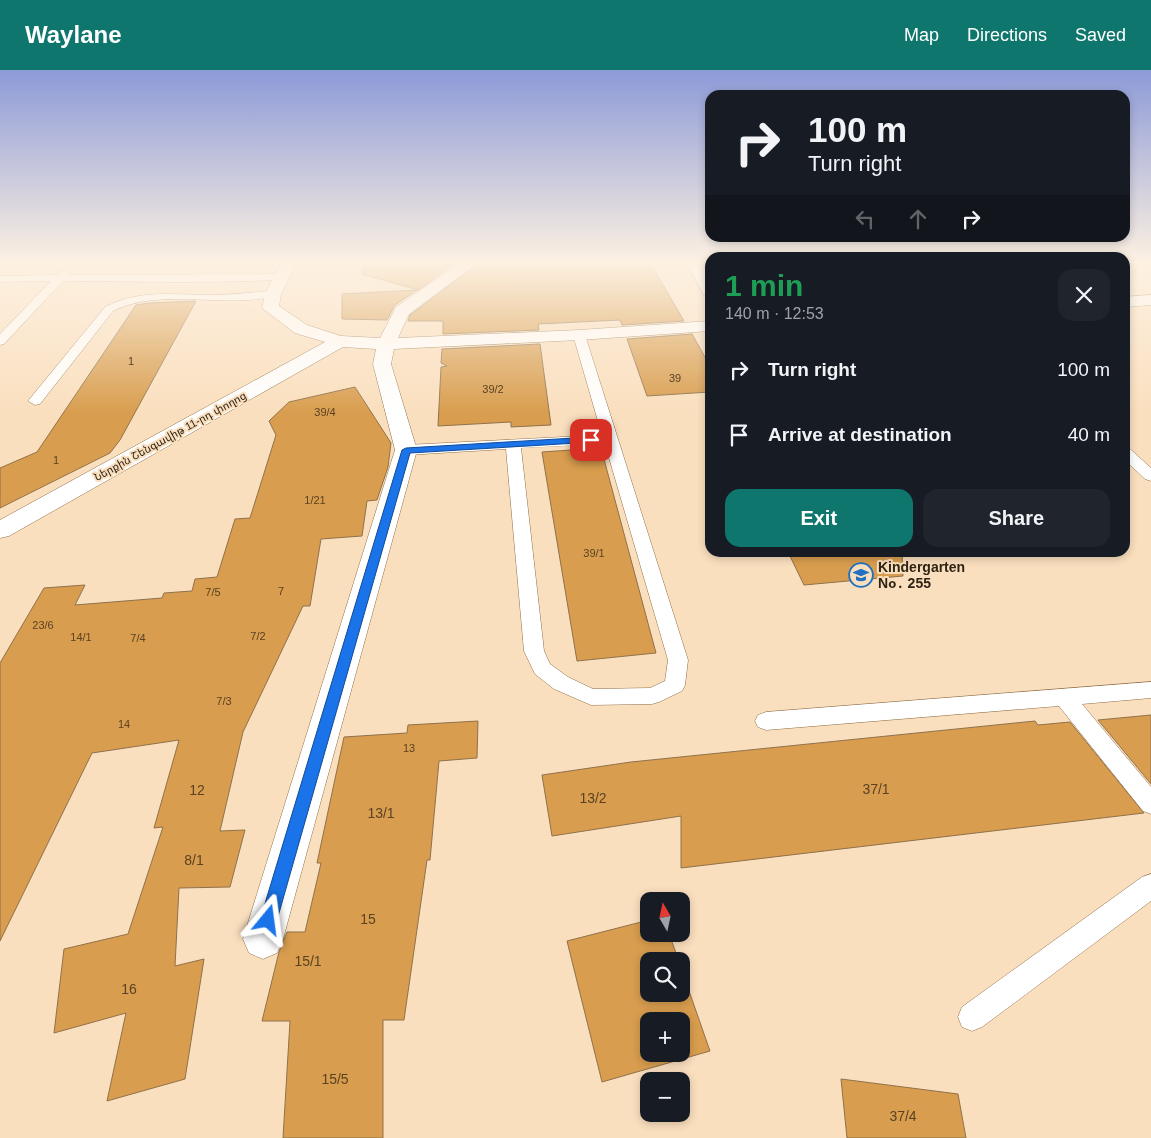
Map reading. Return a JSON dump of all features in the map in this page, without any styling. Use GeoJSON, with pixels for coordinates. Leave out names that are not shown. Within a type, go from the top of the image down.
{"type":"FeatureCollection","features":[{"type":"Feature","properties":{"kind":"street"},"geometry":{"type":"LineString","coordinates":[[279,314],[301,329],[340,341],[386,344],[580,335],[705,326]]}},
{"type":"Feature","properties":{"kind":"street"},"geometry":{"type":"LineString","coordinates":[[263,939],[406,450],[382,364],[386,344],[401,314]]}},
{"type":"Feature","properties":{"kind":"street","name":"Ներքին Շենգավիթ 11-րդ փողոց"},"geometry":{"type":"LineString","coordinates":[[0,530],[340,341]]}},
{"type":"Feature","properties":{"kind":"lane"},"geometry":{"type":"LineString","coordinates":[[0,341],[26,314]]}},
{"type":"Feature","properties":{"kind":"lane"},"geometry":{"type":"LineString","coordinates":[[35,401],[104,314]]}},
{"type":"Feature","properties":{"kind":"lane"},"geometry":{"type":"LineString","coordinates":[[513,444],[534,651],[542,669],[561,683],[591,697],[652,696],[675,685],[678,660],[580,335]]}},
{"type":"Feature","properties":{"kind":"lane"},"geometry":{"type":"LineString","coordinates":[[406,450],[611,439]]}},
{"type":"Feature","properties":{"kind":"lane"},"geometry":{"type":"LineString","coordinates":[[1130,457],[1151,476]]}},
{"type":"Feature","properties":{"kind":"lane"},"geometry":{"type":"LineString","coordinates":[[766,721],[1151,690]]}},
{"type":"Feature","properties":{"kind":"lane"},"geometry":{"type":"LineString","coordinates":[[1064,697],[1151,804]]}},
{"type":"Feature","properties":{"kind":"lane"},"geometry":{"type":"LineString","coordinates":[[972,1017],[1151,886]]}},
{"type":"Feature","properties":{"kind":"building"},"geometry":{"type":"Polygon","coordinates":[[[130,314],[189,314],[120,440],[110,453],[0,508],[0,468],[37,452],[130,314]]]}},
{"type":"Feature","properties":{"kind":"building"},"geometry":{"type":"Polygon","coordinates":[[[342,314],[390,314],[387,320],[342,319],[342,314]]]}},
{"type":"Feature","properties":{"kind":"building"},"geometry":{"type":"Polygon","coordinates":[[[680,314],[684,321],[622,325],[620,320],[538,324],[539,330],[443,334],[443,321],[408,321],[410,315],[680,314]]]}},
{"type":"Feature","properties":{"kind":"building"},"geometry":{"type":"Polygon","coordinates":[[[692,334],[705,357],[705,392],[647,396],[627,339],[692,334]]]}},
{"type":"Feature","properties":{"kind":"building"},"geometry":{"type":"Polygon","coordinates":[[[540,344],[551,425],[511,427],[511,422],[438,426],[441,367],[447,366],[441,363],[442,349],[540,344]]]}},
{"type":"Feature","properties":{"kind":"building"},"geometry":{"type":"Polygon","coordinates":[[[355,387],[391,443],[388,467],[377,500],[367,501],[362,536],[321,539],[310,606],[303,606],[243,732],[220,831],[245,830],[230,887],[179,888],[175,966],[204,959],[185,1079],[107,1101],[126,1013],[54,1033],[64,949],[128,934],[163,827],[154,828],[179,740],[92,753],[0,941],[0,663],[44,588],[85,585],[75,605],[162,598],[164,593],[192,591],[195,579],[217,577],[235,519],[250,518],[276,435],[269,421],[289,402],[355,387]]]}},
{"type":"Feature","properties":{"kind":"building"},"geometry":{"type":"Polygon","coordinates":[[[601,448],[656,653],[577,661],[542,452],[601,448]]]}},
{"type":"Feature","properties":{"kind":"building"},"geometry":{"type":"Polygon","coordinates":[[[790,557],[902,557],[903,576],[804,585],[790,557]]]}},
{"type":"Feature","properties":{"kind":"building"},"geometry":{"type":"Polygon","coordinates":[[[1151,715],[1151,784],[1098,720],[1151,715]]]}},
{"type":"Feature","properties":{"kind":"building"},"geometry":{"type":"Polygon","coordinates":[[[478,721],[477,758],[439,761],[430,860],[427,860],[404,1020],[383,1020],[383,1138],[283,1138],[290,1021],[262,1021],[279,952],[287,932],[305,932],[321,863],[317,863],[344,737],[407,733],[408,725],[478,721]]]}},
{"type":"Feature","properties":{"kind":"building"},"geometry":{"type":"Polygon","coordinates":[[[1035,721],[1038,725],[1070,722],[1144,813],[681,868],[681,816],[552,836],[542,775],[631,762],[1035,721]]]}},
{"type":"Feature","properties":{"kind":"building"},"geometry":{"type":"Polygon","coordinates":[[[640,922],[640,942],[672,942],[676,952],[640,952],[640,1002],[690,1002],[690,994],[710,1051],[690,1057],[690,1012],[640,1012],[640,1062],[672,1062],[602,1082],[567,941],[640,922]]]}},
{"type":"Feature","properties":{"kind":"building"},"geometry":{"type":"Polygon","coordinates":[[[841,1079],[958,1094],[966,1138],[847,1138],[841,1079]]]}},
{"type":"Feature","properties":{"kind":"place","name":"Kindergarten Nօ․ 255"},"geometry":{"type":"Point","coordinates":[861,575]}},
{"type":"Feature","properties":{"kind":"route"},"geometry":{"type":"LineString","coordinates":[[268,920],[406,450],[591,440]]}}]}
